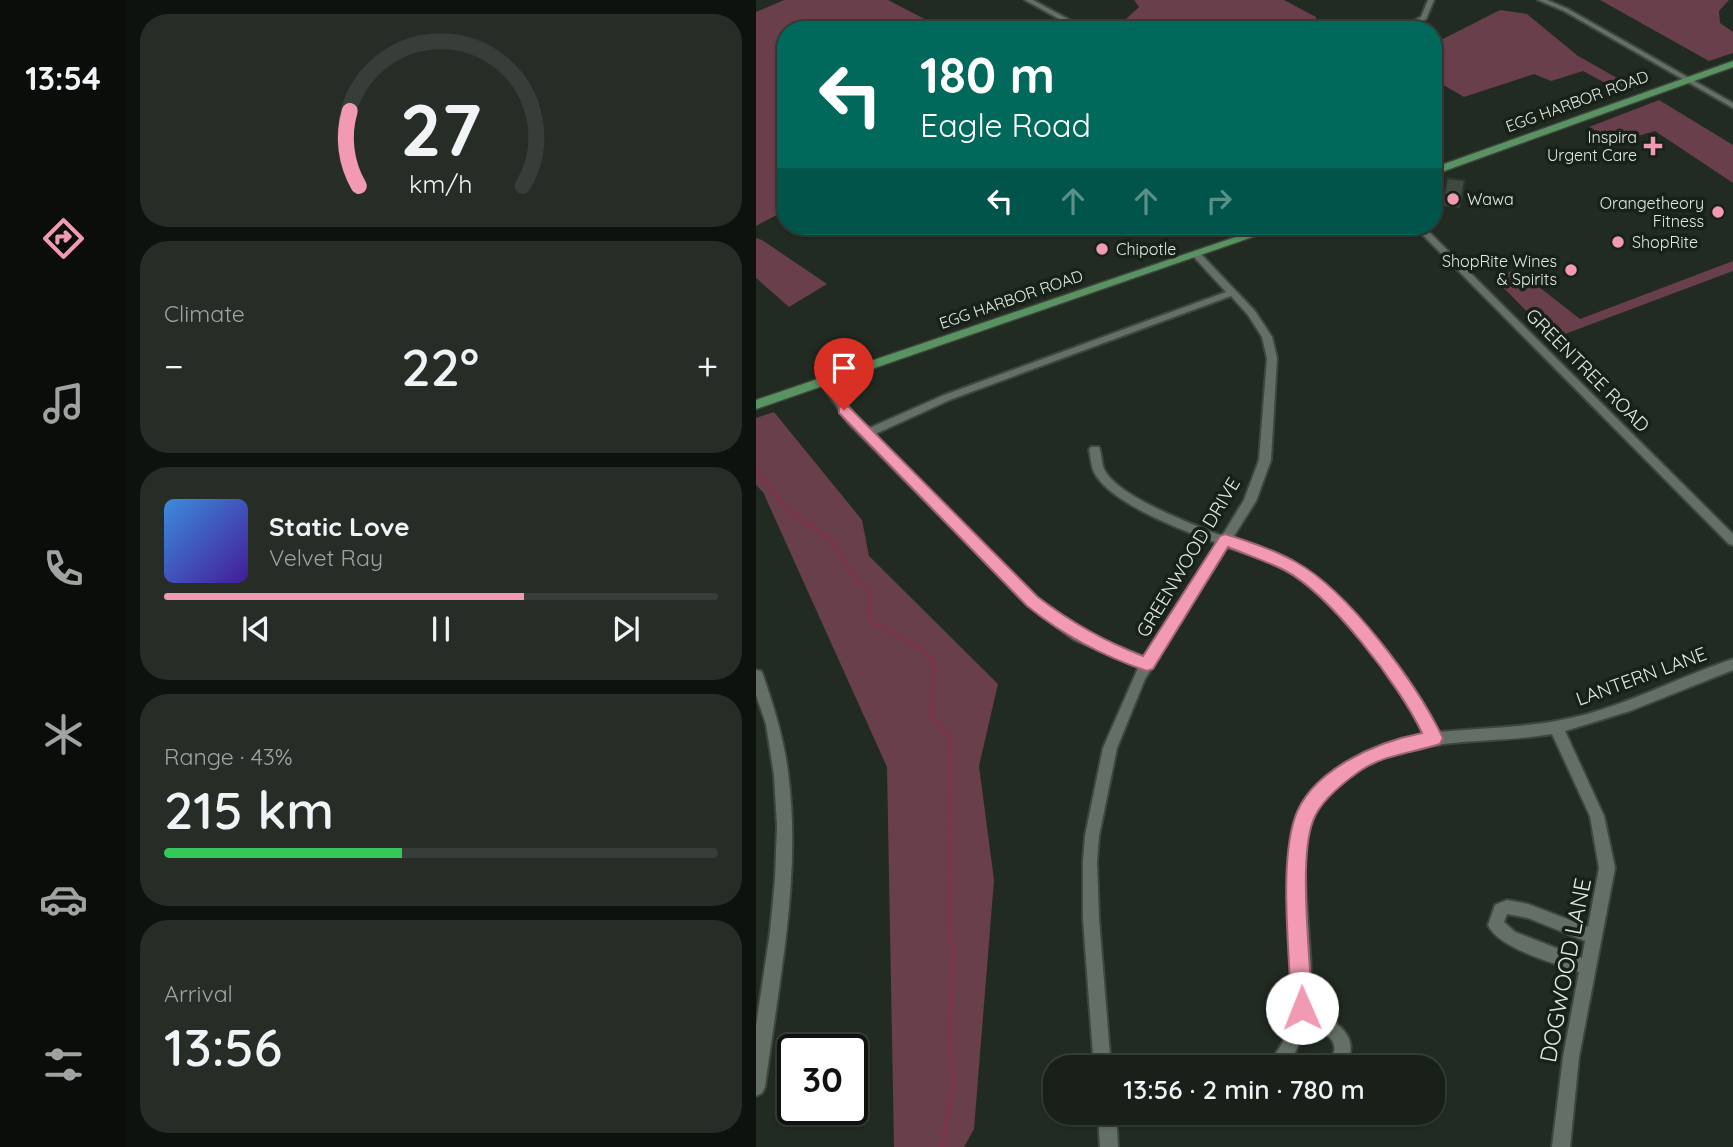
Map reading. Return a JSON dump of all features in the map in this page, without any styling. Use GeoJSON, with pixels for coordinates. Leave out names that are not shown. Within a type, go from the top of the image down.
{"type":"FeatureCollection","features":[{"type":"Feature","properties":{"kind":"main road","name":"EGG HARBOR ROAD"},"geometry":{"type":"LineString","coordinates":[[1442,169],[1733,64]]}},
{"type":"Feature","properties":{"kind":"main road","name":"EGG HARBOR ROAD"},"geometry":{"type":"LineString","coordinates":[[756,405],[1252,235]]}},
{"type":"Feature","properties":{"kind":"street"},"geometry":{"type":"LineString","coordinates":[[1028,0],[1068,21]]}},
{"type":"Feature","properties":{"kind":"street"},"geometry":{"type":"LineString","coordinates":[[1418,21],[1424,18],[1431,0]]}},
{"type":"Feature","properties":{"kind":"street"},"geometry":{"type":"LineString","coordinates":[[1541,0],[1566,10],[1733,106]]}},
{"type":"Feature","properties":{"kind":"street","name":"GREENTREE ROAD"},"geometry":{"type":"LineString","coordinates":[[1427,235],[1733,541]]}},
{"type":"Feature","properties":{"kind":"street","name":"GREENWOOD DRIVE"},"geometry":{"type":"LineString","coordinates":[[1102,1055],[1091,919],[1092,836],[1110,748],[1130,695],[1254,493],[1265,460],[1272,358],[1264,330],[1234,292],[1196,254]]}},
{"type":"Feature","properties":{"kind":"street"},"geometry":{"type":"LineString","coordinates":[[866,434],[947,397],[1234,292]]}},
{"type":"Feature","properties":{"kind":"street"},"geometry":{"type":"LineString","coordinates":[[825,382],[866,434],[1044,611],[1068,629],[1099,646],[1147,664]]}},
{"type":"Feature","properties":{"kind":"street"},"geometry":{"type":"LineString","coordinates":[[1095,450],[1095,466],[1100,474],[1129,498],[1163,517],[1290,566],[1322,589],[1349,618],[1418,705],[1434,738]]}},
{"type":"Feature","properties":{"kind":"street","name":"LANTERN LANE"},"geometry":{"type":"LineString","coordinates":[[1285,1055],[1296,1036],[1301,1016],[1297,861],[1300,832],[1309,807],[1335,779],[1366,758],[1393,746],[1434,738],[1497,735],[1556,727],[1619,710],[1733,664]]}},
{"type":"Feature","properties":{"kind":"street"},"geometry":{"type":"LineString","coordinates":[[756,674],[780,755],[786,814],[782,875],[756,1087]]}},
{"type":"Feature","properties":{"kind":"street","name":"DOGWOOD LANE"},"geometry":{"type":"LineString","coordinates":[[1556,727],[1593,807],[1605,846],[1606,881],[1565,1096],[1561,1147]]}},
{"type":"Feature","properties":{"kind":"street"},"geometry":{"type":"LineString","coordinates":[[1588,968],[1510,938],[1496,925],[1496,917],[1500,910],[1516,907],[1595,937]]}},
{"type":"Feature","properties":{"kind":"street"},"geometry":{"type":"LineString","coordinates":[[1301,1016],[1329,1026],[1341,1038],[1342,1055]]}},
{"type":"Feature","properties":{"kind":"street"},"geometry":{"type":"LineString","coordinates":[[1109,1147],[1110,1125]]}},
{"type":"Feature","properties":{"kind":"shaded area"},"geometry":{"type":"Polygon","coordinates":[[[784,0],[888,0],[928,21],[777,21],[777,215],[756,226],[756,12],[784,0]]]}},
{"type":"Feature","properties":{"kind":"shaded area"},"geometry":{"type":"Polygon","coordinates":[[[1134,0],[1284,0],[1316,17],[1316,21],[1124,21],[1139,7],[1134,0]]]}},
{"type":"Feature","properties":{"kind":"shaded area"},"geometry":{"type":"Polygon","coordinates":[[[1600,0],[1729,0],[1719,11],[1720,23],[1733,32],[1733,53],[1709,61],[1600,0]]]}},
{"type":"Feature","properties":{"kind":"shaded area"},"geometry":{"type":"Polygon","coordinates":[[[1500,10],[1527,14],[1578,56],[1635,88],[1622,92],[1583,71],[1551,81],[1534,74],[1464,97],[1442,84],[1442,39],[1500,10]]]}},
{"type":"Feature","properties":{"kind":"shaded area"},"geometry":{"type":"Polygon","coordinates":[[[1659,100],[1733,145],[1733,183],[1655,131],[1617,142],[1589,127],[1659,100]]]}},
{"type":"Feature","properties":{"kind":"shaded area"},"geometry":{"type":"Polygon","coordinates":[[[756,238],[827,284],[789,307],[756,278],[756,238]]]}},
{"type":"Feature","properties":{"kind":"shaded area"},"geometry":{"type":"Polygon","coordinates":[[[1733,261],[1733,271],[1549,340],[1537,322],[1495,279],[1516,269],[1580,319],[1733,261]]]}},
{"type":"Feature","properties":{"kind":"shaded area"},"geometry":{"type":"Polygon","coordinates":[[[774,412],[862,520],[869,556],[998,684],[979,766],[994,880],[974,1129],[964,1147],[894,1147],[887,767],[763,492],[756,485],[756,418],[774,412]]]}},
{"type":"Feature","properties":{"kind":"building"},"geometry":{"type":"Polygon","coordinates":[[[1447,178],[1465,180],[1462,197],[1444,195],[1447,178]]]}},
{"type":"Feature","properties":{"kind":"waterway"},"geometry":{"type":"LineString","coordinates":[[756,470],[785,507],[831,540],[857,581],[871,594],[869,616],[872,622],[922,649],[934,662],[931,716],[949,736],[950,751]]}},
{"type":"Feature","properties":{"kind":"waterway"},"geometry":{"type":"LineString","coordinates":[[942,1147],[953,1083],[949,1030],[953,955],[949,928],[950,751]]}},
{"type":"Feature","properties":{"kind":"place","name":"Inspira Urgent Care"},"geometry":{"type":"Point","coordinates":[1653,146]}},
{"type":"Feature","properties":{"kind":"place","name":"Wawa"},"geometry":{"type":"Point","coordinates":[1453,199]}},
{"type":"Feature","properties":{"kind":"place","name":"Orangetheory Fitness"},"geometry":{"type":"Point","coordinates":[1718,212]}},
{"type":"Feature","properties":{"kind":"place","name":"ShopRite"},"geometry":{"type":"Point","coordinates":[1618,242]}},
{"type":"Feature","properties":{"kind":"place","name":"Chipotle"},"geometry":{"type":"Point","coordinates":[1102,249]}},
{"type":"Feature","properties":{"kind":"place","name":"ShopRite Wines & Spirits"},"geometry":{"type":"Point","coordinates":[1571,270]}},
{"type":"Feature","properties":{"kind":"route"},"geometry":{"type":"LineString","coordinates":[[844,410],[1032,602],[1068,629],[1099,646],[1147,664],[1225,540],[1290,566],[1322,589],[1340,607],[1418,705],[1434,738],[1393,746],[1354,765],[1318,796],[1303,820],[1297,861],[1302,1008]]}}]}
